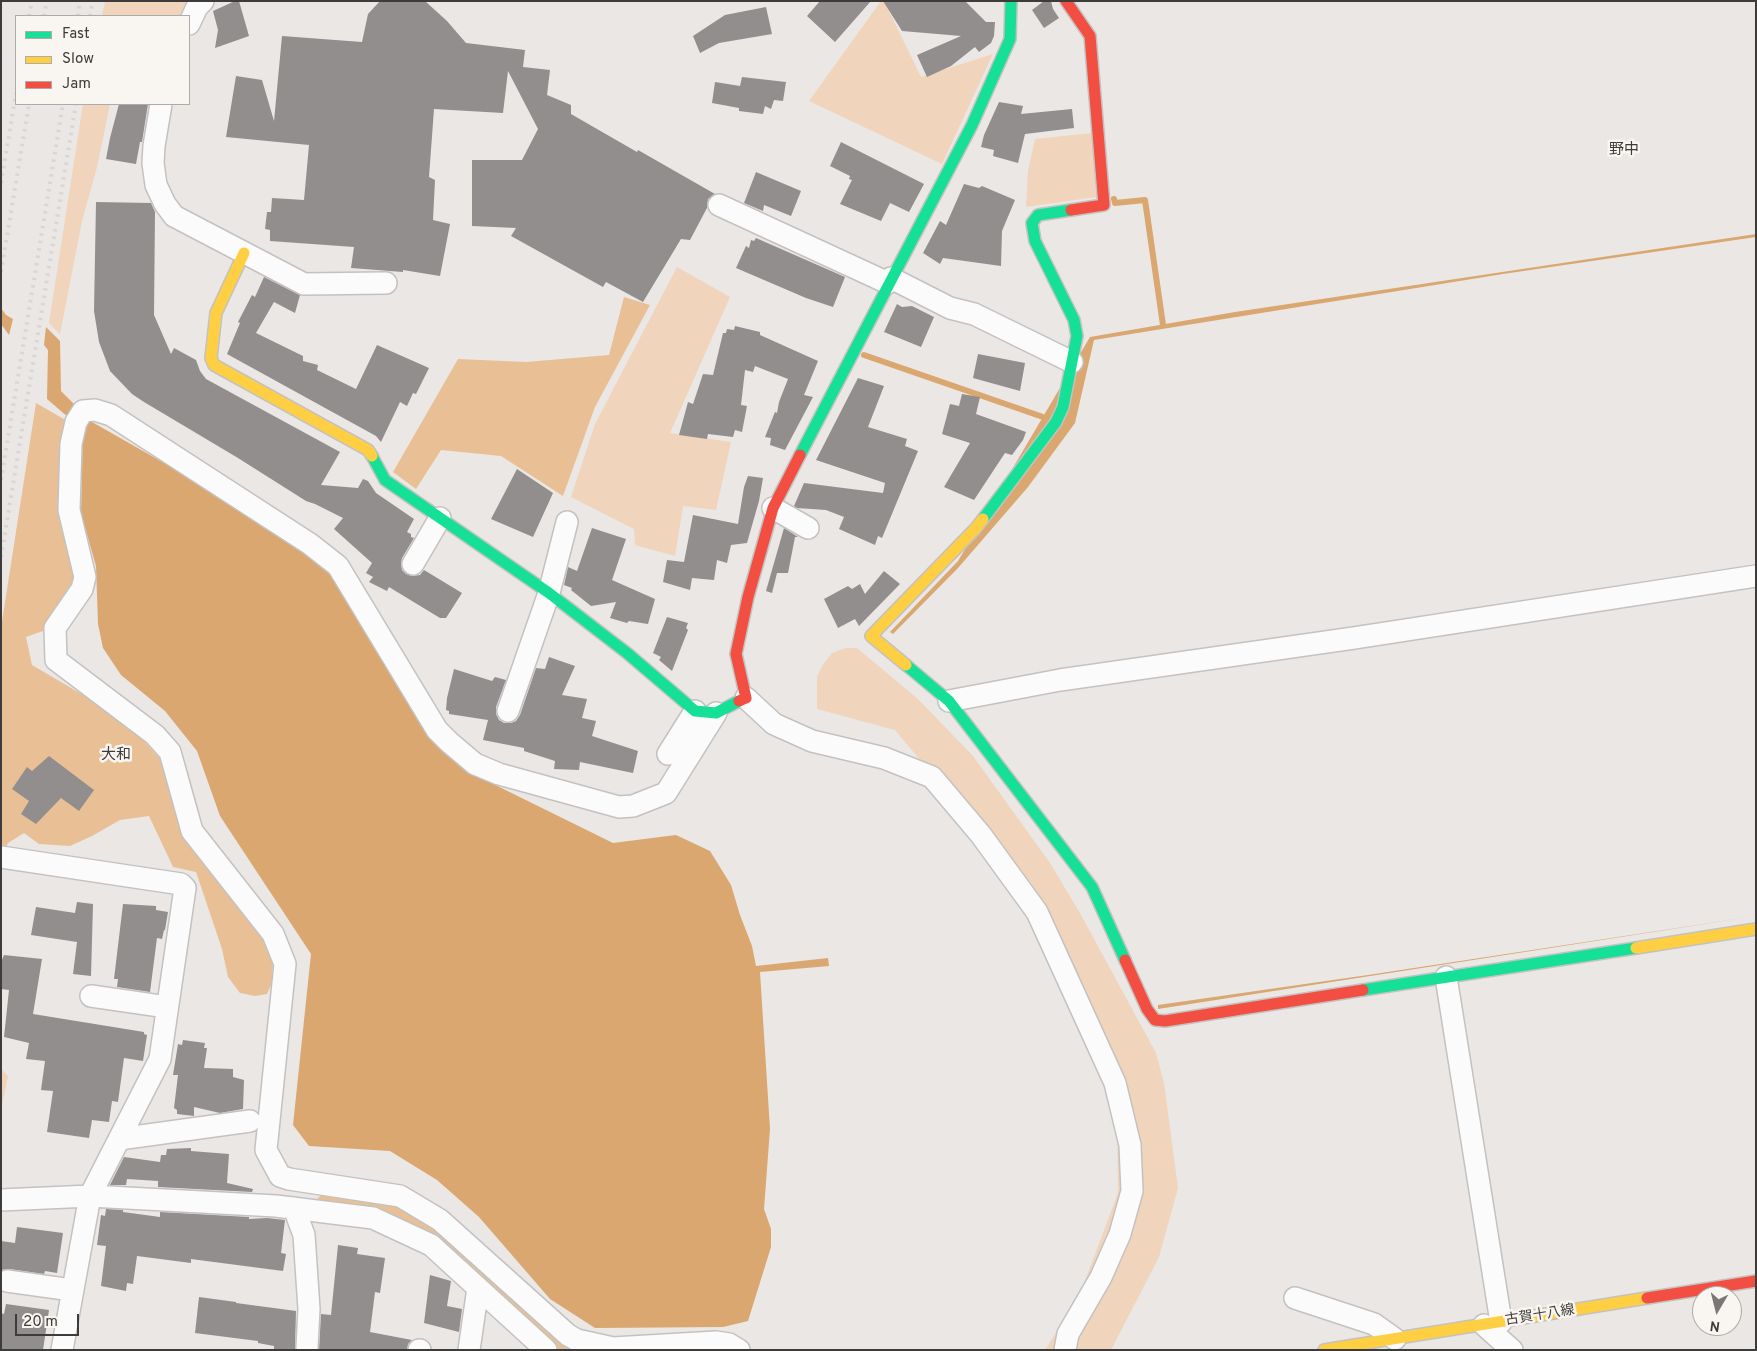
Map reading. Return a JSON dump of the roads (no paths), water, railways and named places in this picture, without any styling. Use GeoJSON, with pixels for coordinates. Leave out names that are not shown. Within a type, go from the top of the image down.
{"type":"FeatureCollection","features":[{"type":"Feature","properties":{"kind":"street"},"geometry":{"type":"LineString","coordinates":[[190,22],[197,7],[203,1]]}},
{"type":"Feature","properties":{"kind":"street"},"geometry":{"type":"LineString","coordinates":[[1011,1],[1010,39],[972,125],[772,508],[748,597],[736,654],[746,698],[774,724],[812,741],[884,758],[932,777],[980,835],[1037,912],[1116,1083],[1130,1145],[1132,1191],[1120,1234],[1101,1277],[1068,1334],[1065,1350]]}},
{"type":"Feature","properties":{"kind":"street"},"geometry":{"type":"LineString","coordinates":[[1066,1],[1090,36],[1104,204],[1038,215],[1032,223],[1034,241],[1074,320],[1077,336],[1063,407],[1056,422],[975,529],[872,636],[949,701],[1092,887],[1147,1009],[1155,1020],[1165,1021],[1756,929]]}},
{"type":"Feature","properties":{"kind":"street"},"geometry":{"type":"LineString","coordinates":[[161,105],[153,163],[156,185],[165,204],[174,216],[304,284],[386,283]]}},
{"type":"Feature","properties":{"kind":"street"},"geometry":{"type":"LineString","coordinates":[[719,206],[950,308],[974,314],[1072,362]]}},
{"type":"Feature","properties":{"kind":"street"},"geometry":{"type":"LineString","coordinates":[[244,253],[216,313],[211,358],[214,365],[368,450],[385,480],[549,593],[627,653],[695,711],[716,713]]}},
{"type":"Feature","properties":{"kind":"street"},"geometry":{"type":"LineString","coordinates":[[739,1350],[729,1344],[716,1342],[614,1348],[577,1340],[568,1335],[440,1220],[400,1196],[280,1176],[266,1150],[285,964],[273,934],[192,831],[170,752],[155,735],[56,660],[55,628],[82,589],[84,578],[69,510],[72,444],[76,422],[83,410],[95,410],[111,415],[310,544],[338,566],[437,730],[475,764],[499,774],[619,807],[633,806],[666,792],[716,713],[746,698]]}},
{"type":"Feature","properties":{"kind":"street"},"geometry":{"type":"LineString","coordinates":[[772,508],[808,528]]}},
{"type":"Feature","properties":{"kind":"street"},"geometry":{"type":"LineString","coordinates":[[414,564],[440,518]]}},
{"type":"Feature","properties":{"kind":"street"},"geometry":{"type":"LineString","coordinates":[[508,711],[549,593],[567,522]]}},
{"type":"Feature","properties":{"kind":"street"},"geometry":{"type":"LineString","coordinates":[[949,701],[1060,680],[1354,638],[1756,576]]}},
{"type":"Feature","properties":{"kind":"street"},"geometry":{"type":"LineString","coordinates":[[668,754],[695,711]]}},
{"type":"Feature","properties":{"kind":"street"},"geometry":{"type":"LineString","coordinates":[[1,857],[181,884],[185,888],[160,1059],[90,1196],[62,1350]]}},
{"type":"Feature","properties":{"kind":"street"},"geometry":{"type":"LineString","coordinates":[[1446,977],[1492,1323],[1507,1348]]}},
{"type":"Feature","properties":{"kind":"street"},"geometry":{"type":"LineString","coordinates":[[91,996],[167,1007]]}},
{"type":"Feature","properties":{"kind":"street"},"geometry":{"type":"LineString","coordinates":[[119,1139],[250,1121]]}},
{"type":"Feature","properties":{"kind":"street"},"geometry":{"type":"LineString","coordinates":[[1,1200],[90,1196],[294,1208],[373,1218],[431,1245],[546,1350]]}},
{"type":"Feature","properties":{"kind":"street"},"geometry":{"type":"LineString","coordinates":[[294,1208],[304,1235],[309,1309],[307,1347]]}},
{"type":"Feature","properties":{"kind":"street"},"geometry":{"type":"LineString","coordinates":[[7,1281],[72,1290]]}},
{"type":"Feature","properties":{"kind":"street","name":"古賀十八線"},"geometry":{"type":"LineString","coordinates":[[1324,1350],[1756,1281]]}},
{"type":"Feature","properties":{"kind":"street"},"geometry":{"type":"LineString","coordinates":[[469,1350],[478,1288]]}},
{"type":"Feature","properties":{"kind":"street"},"geometry":{"type":"LineString","coordinates":[[1295,1298],[1374,1324],[1395,1339]]}},
{"type":"Feature","properties":{"kind":"waterway"},"geometry":{"type":"LineString","coordinates":[[1114,199],[1115,203],[1145,200],[1163,325]]}},
{"type":"Feature","properties":{"kind":"waterway"},"geometry":{"type":"LineString","coordinates":[[864,355],[1043,417]]}},
{"type":"Feature","properties":{"kind":"railway"},"geometry":{"type":"LineString","coordinates":[[29,15],[32,1]]}},
{"type":"Feature","properties":{"kind":"railway"},"geometry":{"type":"LineString","coordinates":[[44,15],[47,1]]}},
{"type":"Feature","properties":{"kind":"railway"},"geometry":{"type":"LineString","coordinates":[[78,15],[80,1]]}},
{"type":"Feature","properties":{"kind":"railway"},"geometry":{"type":"LineString","coordinates":[[90,15],[93,1]]}},
{"type":"Feature","properties":{"kind":"railway"},"geometry":{"type":"LineString","coordinates":[[1,183],[15,99]]}},
{"type":"Feature","properties":{"kind":"railway"},"geometry":{"type":"LineString","coordinates":[[1,272],[29,105]]}},
{"type":"Feature","properties":{"kind":"railway"},"geometry":{"type":"LineString","coordinates":[[1,480],[63,105]]}},
{"type":"Feature","properties":{"kind":"railway"},"geometry":{"type":"LineString","coordinates":[[1,557],[76,105]]}},
{"type":"Feature","properties":{"kind":"district","name":"野中"},"geometry":{"type":"Point","coordinates":[1624,151]}},
{"type":"Feature","properties":{"kind":"district","name":"大和"},"geometry":{"type":"Point","coordinates":[116,756]}}]}
